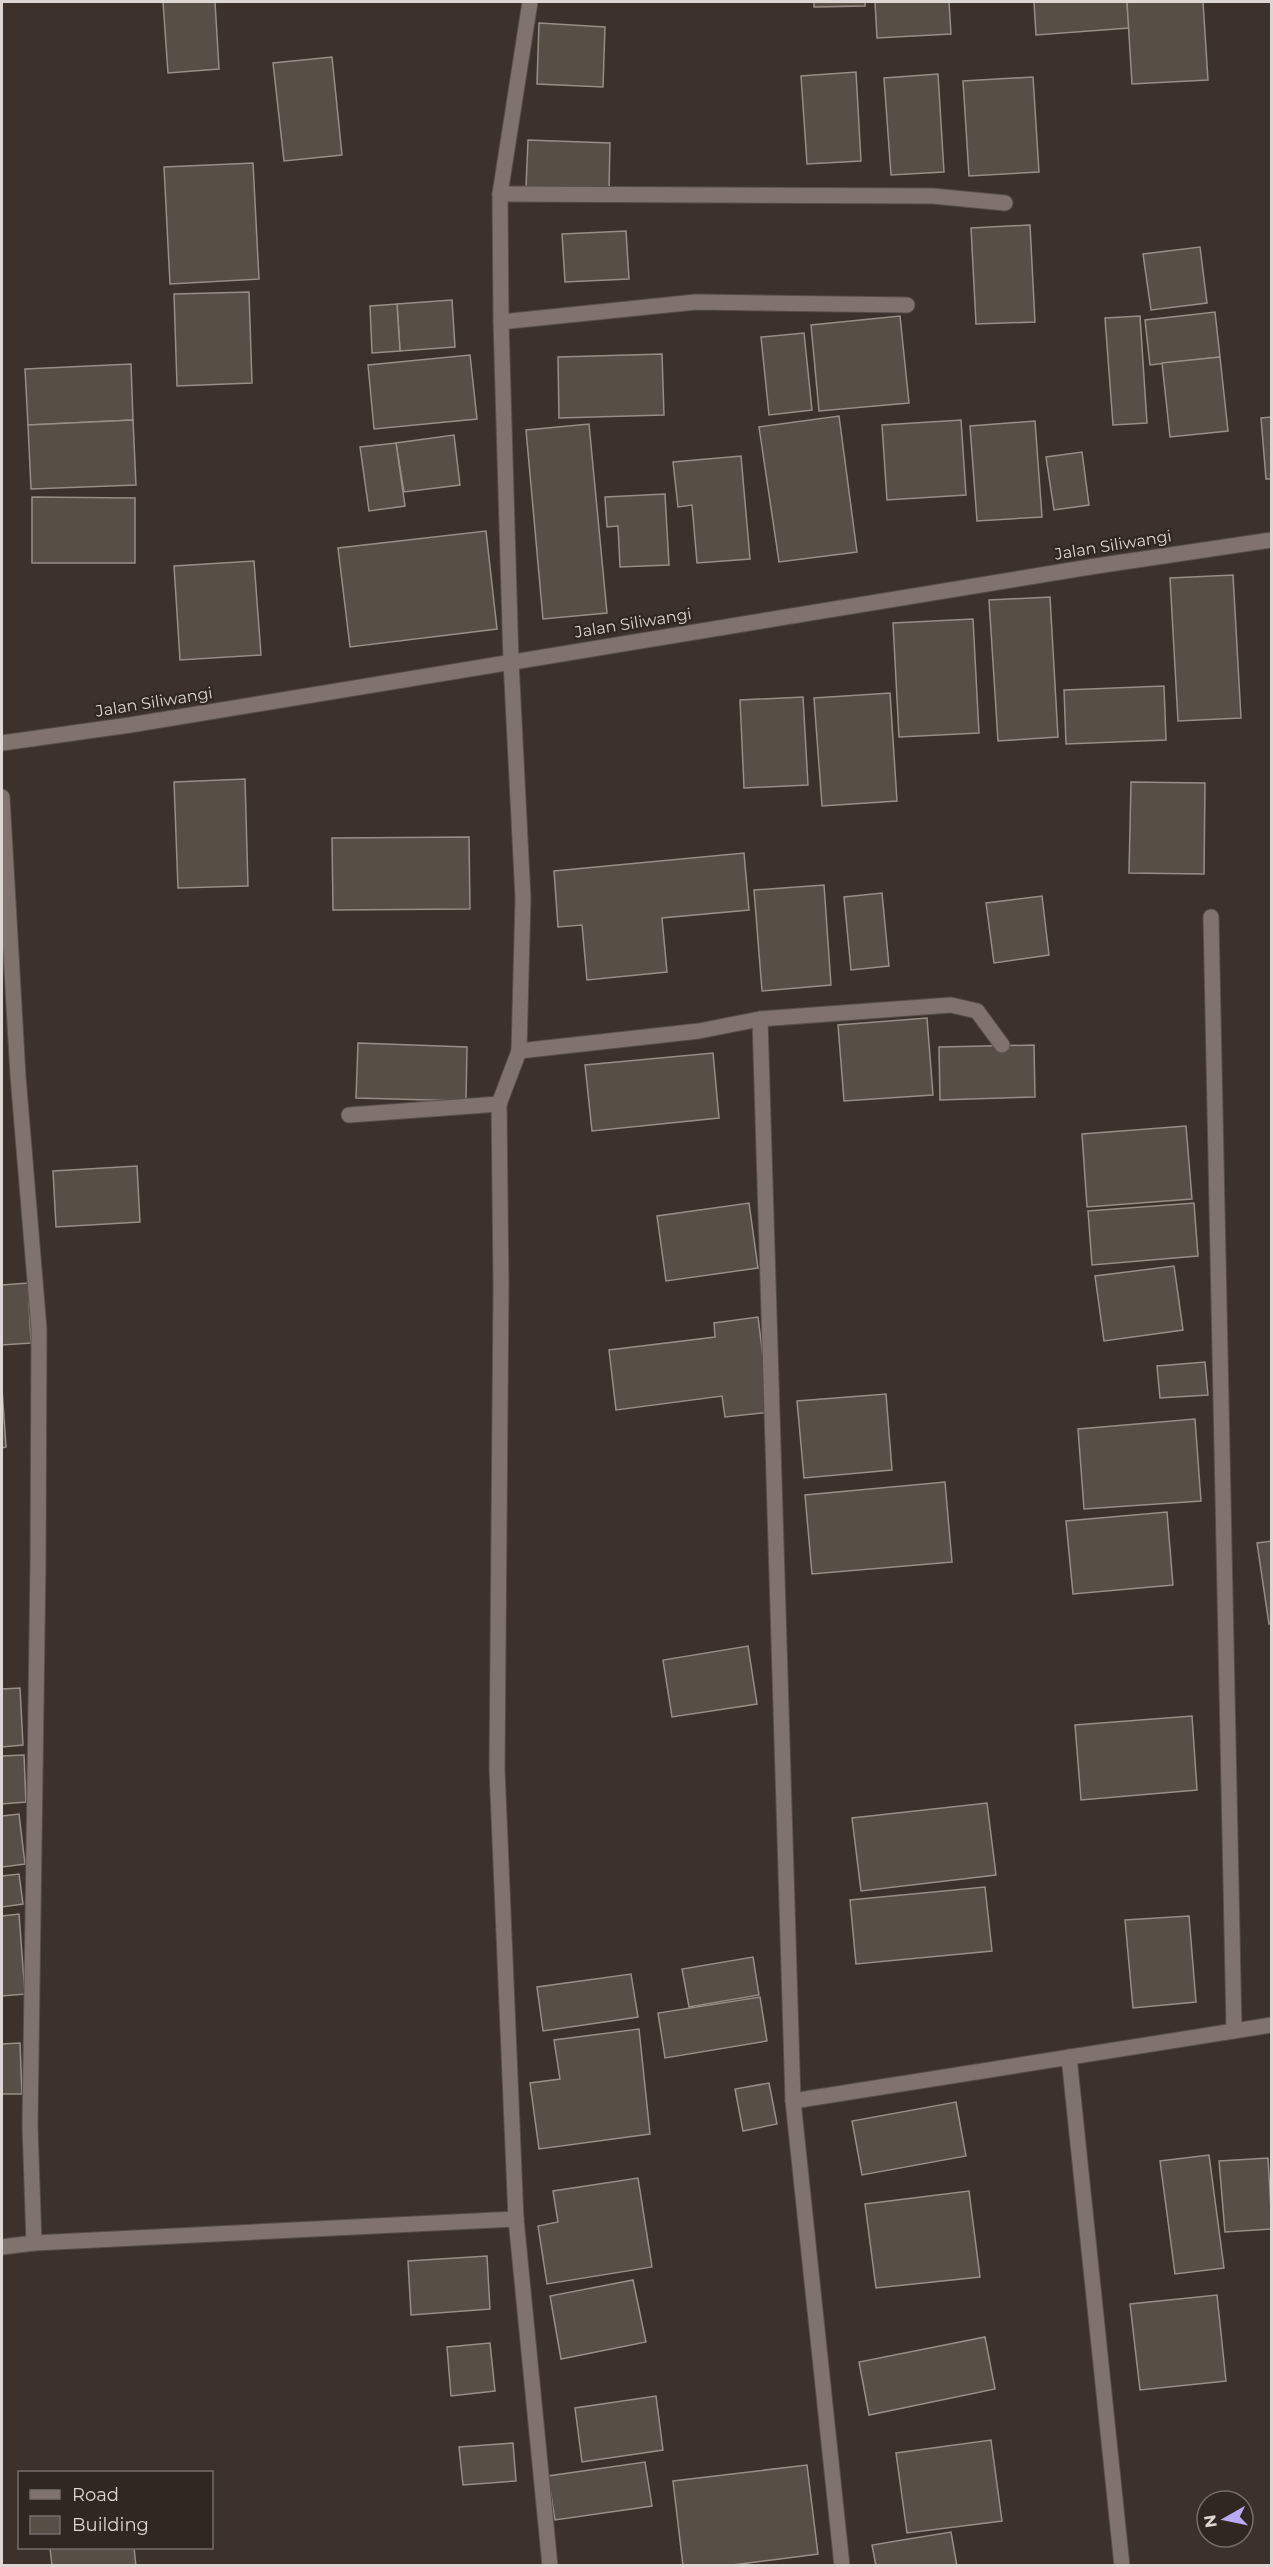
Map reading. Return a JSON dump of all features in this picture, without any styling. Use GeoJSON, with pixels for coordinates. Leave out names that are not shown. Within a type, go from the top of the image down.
{"type":"FeatureCollection","features":[{"type":"Feature","properties":{"kind":"street"},"geometry":{"type":"LineString","coordinates":[[530,2],[500,194],[501,322],[511,661],[523,898],[519,1051],[499,1104],[501,1286],[497,1768],[516,2219],[550,2565]]}},
{"type":"Feature","properties":{"kind":"street"},"geometry":{"type":"LineString","coordinates":[[500,194],[933,196],[1005,203]]}},
{"type":"Feature","properties":{"kind":"street"},"geometry":{"type":"LineString","coordinates":[[501,322],[696,302],[907,305]]}},
{"type":"Feature","properties":{"kind":"street","name":"Jalan Siliwangi"},"geometry":{"type":"LineString","coordinates":[[2,743],[130,725],[511,661],[1272,540]]}},
{"type":"Feature","properties":{"kind":"street"},"geometry":{"type":"LineString","coordinates":[[2,796],[18,1076],[39,1329],[30,2126],[34,2243]]}},
{"type":"Feature","properties":{"kind":"street"},"geometry":{"type":"LineString","coordinates":[[1211,917],[1234,2029]]}},
{"type":"Feature","properties":{"kind":"street"},"geometry":{"type":"LineString","coordinates":[[519,1051],[699,1031],[760,1019],[951,1005],[977,1011],[1002,1045]]}},
{"type":"Feature","properties":{"kind":"street"},"geometry":{"type":"LineString","coordinates":[[760,1019],[794,2101],[842,2565]]}},
{"type":"Feature","properties":{"kind":"street"},"geometry":{"type":"LineString","coordinates":[[349,1115],[499,1104]]}},
{"type":"Feature","properties":{"kind":"street"},"geometry":{"type":"LineString","coordinates":[[794,2101],[1234,2029],[1272,2025]]}},
{"type":"Feature","properties":{"kind":"street"},"geometry":{"type":"LineString","coordinates":[[1069,2057],[1122,2565]]}},
{"type":"Feature","properties":{"kind":"street"},"geometry":{"type":"LineString","coordinates":[[2,2247],[34,2243],[516,2219]]}},
{"type":"Feature","properties":{"kind":"building"},"geometry":{"type":"Polygon","coordinates":[[[163,2],[215,2],[219,69],[168,73],[163,2]]]}},
{"type":"Feature","properties":{"kind":"building"},"geometry":{"type":"Polygon","coordinates":[[[814,2],[865,2],[865,6],[814,7],[814,2]]]}},
{"type":"Feature","properties":{"kind":"building"},"geometry":{"type":"Polygon","coordinates":[[[875,2],[949,2],[951,34],[877,38],[875,2]]]}},
{"type":"Feature","properties":{"kind":"building"},"geometry":{"type":"Polygon","coordinates":[[[1034,2],[1127,2],[1129,28],[1036,35],[1034,2]]]}},
{"type":"Feature","properties":{"kind":"building"},"geometry":{"type":"Polygon","coordinates":[[[1127,2],[1203,2],[1208,80],[1132,84],[1127,2]]]}},
{"type":"Feature","properties":{"kind":"building"},"geometry":{"type":"Polygon","coordinates":[[[539,23],[605,27],[603,87],[537,84],[539,23]]]}},
{"type":"Feature","properties":{"kind":"building"},"geometry":{"type":"Polygon","coordinates":[[[332,57],[342,155],[284,161],[273,63],[332,57]]]}},
{"type":"Feature","properties":{"kind":"building"},"geometry":{"type":"Polygon","coordinates":[[[856,72],[861,161],[807,164],[801,76],[856,72]]]}},
{"type":"Feature","properties":{"kind":"building"},"geometry":{"type":"Polygon","coordinates":[[[938,74],[944,172],[891,175],[884,78],[938,74]]]}},
{"type":"Feature","properties":{"kind":"building"},"geometry":{"type":"Polygon","coordinates":[[[1033,77],[1039,172],[969,176],[963,81],[1033,77]]]}},
{"type":"Feature","properties":{"kind":"building"},"geometry":{"type":"Polygon","coordinates":[[[528,140],[610,143],[609,190],[526,187],[528,140]]]}},
{"type":"Feature","properties":{"kind":"building"},"geometry":{"type":"Polygon","coordinates":[[[253,163],[259,279],[170,284],[164,167],[253,163]]]}},
{"type":"Feature","properties":{"kind":"building"},"geometry":{"type":"Polygon","coordinates":[[[1030,225],[1035,322],[976,324],[971,228],[1030,225]]]}},
{"type":"Feature","properties":{"kind":"building"},"geometry":{"type":"Polygon","coordinates":[[[626,231],[629,279],[565,282],[562,234],[626,231]]]}},
{"type":"Feature","properties":{"kind":"building"},"geometry":{"type":"Polygon","coordinates":[[[1200,247],[1207,303],[1151,310],[1143,254],[1200,247]]]}},
{"type":"Feature","properties":{"kind":"building"},"geometry":{"type":"Polygon","coordinates":[[[249,292],[252,383],[177,386],[174,294],[249,292]]]}},
{"type":"Feature","properties":{"kind":"building"},"geometry":{"type":"Polygon","coordinates":[[[452,300],[455,347],[400,351],[397,304],[452,300]]]}},
{"type":"Feature","properties":{"kind":"building"},"geometry":{"type":"Polygon","coordinates":[[[397,304],[400,351],[372,353],[370,306],[397,304]]]}},
{"type":"Feature","properties":{"kind":"building"},"geometry":{"type":"Polygon","coordinates":[[[1215,312],[1220,357],[1150,365],[1145,320],[1215,312]]]}},
{"type":"Feature","properties":{"kind":"building"},"geometry":{"type":"Polygon","coordinates":[[[900,316],[909,403],[819,411],[811,325],[900,316]]]}},
{"type":"Feature","properties":{"kind":"building"},"geometry":{"type":"Polygon","coordinates":[[[1140,316],[1147,423],[1113,425],[1105,318],[1140,316]]]}},
{"type":"Feature","properties":{"kind":"building"},"geometry":{"type":"Polygon","coordinates":[[[804,333],[812,410],[769,415],[761,337],[804,333]]]}},
{"type":"Feature","properties":{"kind":"building"},"geometry":{"type":"Polygon","coordinates":[[[662,354],[664,415],[559,418],[558,357],[662,354]]]}},
{"type":"Feature","properties":{"kind":"building"},"geometry":{"type":"Polygon","coordinates":[[[470,355],[477,419],[374,429],[368,365],[470,355]]]}},
{"type":"Feature","properties":{"kind":"building"},"geometry":{"type":"Polygon","coordinates":[[[1220,357],[1228,431],[1170,437],[1162,363],[1220,357]]]}},
{"type":"Feature","properties":{"kind":"building"},"geometry":{"type":"Polygon","coordinates":[[[131,364],[133,420],[28,425],[25,369],[131,364]]]}},
{"type":"Feature","properties":{"kind":"building"},"geometry":{"type":"Polygon","coordinates":[[[839,416],[857,552],[779,562],[759,427],[839,416]]]}},
{"type":"Feature","properties":{"kind":"building"},"geometry":{"type":"Polygon","coordinates":[[[1272,417],[1272,479],[1266,479],[1261,418],[1272,417]]]}},
{"type":"Feature","properties":{"kind":"building"},"geometry":{"type":"Polygon","coordinates":[[[133,420],[136,485],[31,489],[28,425],[133,420]]]}},
{"type":"Feature","properties":{"kind":"building"},"geometry":{"type":"Polygon","coordinates":[[[961,420],[966,495],[887,500],[882,425],[961,420]]]}},
{"type":"Feature","properties":{"kind":"building"},"geometry":{"type":"Polygon","coordinates":[[[1035,421],[1042,517],[977,521],[970,426],[1035,421]]]}},
{"type":"Feature","properties":{"kind":"building"},"geometry":{"type":"Polygon","coordinates":[[[589,424],[607,613],[543,619],[526,430],[589,424]]]}},
{"type":"Feature","properties":{"kind":"building"},"geometry":{"type":"Polygon","coordinates":[[[454,435],[460,485],[404,492],[396,443],[454,435]]]}},
{"type":"Feature","properties":{"kind":"building"},"geometry":{"type":"Polygon","coordinates":[[[396,443],[405,506],[369,511],[360,447],[396,443]]]}},
{"type":"Feature","properties":{"kind":"building"},"geometry":{"type":"Polygon","coordinates":[[[1082,452],[1089,505],[1054,510],[1046,457],[1082,452]]]}},
{"type":"Feature","properties":{"kind":"building"},"geometry":{"type":"Polygon","coordinates":[[[741,456],[750,559],[697,563],[692,505],[678,507],[673,462],[741,456]]]}},
{"type":"Feature","properties":{"kind":"building"},"geometry":{"type":"Polygon","coordinates":[[[665,494],[669,565],[620,567],[618,526],[607,527],[605,497],[665,494]]]}},
{"type":"Feature","properties":{"kind":"building"},"geometry":{"type":"Polygon","coordinates":[[[32,497],[135,498],[135,563],[32,563],[32,497]]]}},
{"type":"Feature","properties":{"kind":"building"},"geometry":{"type":"Polygon","coordinates":[[[486,531],[497,629],[350,647],[338,548],[486,531]]]}},
{"type":"Feature","properties":{"kind":"building"},"geometry":{"type":"Polygon","coordinates":[[[254,561],[261,655],[180,660],[174,566],[254,561]]]}},
{"type":"Feature","properties":{"kind":"building"},"geometry":{"type":"Polygon","coordinates":[[[1233,575],[1241,718],[1178,721],[1170,578],[1233,575]]]}},
{"type":"Feature","properties":{"kind":"building"},"geometry":{"type":"Polygon","coordinates":[[[1050,597],[1058,737],[998,741],[989,600],[1050,597]]]}},
{"type":"Feature","properties":{"kind":"building"},"geometry":{"type":"Polygon","coordinates":[[[973,619],[979,733],[899,737],[893,623],[973,619]]]}},
{"type":"Feature","properties":{"kind":"building"},"geometry":{"type":"Polygon","coordinates":[[[1164,686],[1166,740],[1066,744],[1064,690],[1164,686]]]}},
{"type":"Feature","properties":{"kind":"building"},"geometry":{"type":"Polygon","coordinates":[[[890,693],[897,801],[822,806],[814,698],[890,693]]]}},
{"type":"Feature","properties":{"kind":"building"},"geometry":{"type":"Polygon","coordinates":[[[803,697],[808,785],[744,788],[740,700],[803,697]]]}},
{"type":"Feature","properties":{"kind":"building"},"geometry":{"type":"Polygon","coordinates":[[[245,779],[248,886],[178,888],[174,782],[245,779]]]}},
{"type":"Feature","properties":{"kind":"building"},"geometry":{"type":"Polygon","coordinates":[[[1131,782],[1205,783],[1204,874],[1129,873],[1131,782]]]}},
{"type":"Feature","properties":{"kind":"building"},"geometry":{"type":"Polygon","coordinates":[[[469,837],[470,909],[333,910],[332,838],[469,837]]]}},
{"type":"Feature","properties":{"kind":"building"},"geometry":{"type":"Polygon","coordinates":[[[744,853],[749,910],[662,918],[667,972],[587,980],[582,925],[558,927],[554,871],[744,853]]]}},
{"type":"Feature","properties":{"kind":"building"},"geometry":{"type":"Polygon","coordinates":[[[824,885],[831,985],[762,991],[754,890],[824,885]]]}},
{"type":"Feature","properties":{"kind":"building"},"geometry":{"type":"Polygon","coordinates":[[[882,893],[889,966],[851,970],[844,897],[882,893]]]}},
{"type":"Feature","properties":{"kind":"building"},"geometry":{"type":"Polygon","coordinates":[[[1042,896],[1049,955],[994,963],[986,903],[1042,896]]]}},
{"type":"Feature","properties":{"kind":"building"},"geometry":{"type":"Polygon","coordinates":[[[927,1018],[933,1095],[844,1101],[838,1025],[927,1018]]]}},
{"type":"Feature","properties":{"kind":"building"},"geometry":{"type":"Polygon","coordinates":[[[358,1043],[467,1047],[466,1101],[356,1098],[358,1043]]]}},
{"type":"Feature","properties":{"kind":"building"},"geometry":{"type":"Polygon","coordinates":[[[1034,1045],[1035,1097],[940,1100],[939,1047],[1034,1045]]]}},
{"type":"Feature","properties":{"kind":"building"},"geometry":{"type":"Polygon","coordinates":[[[713,1053],[719,1118],[592,1131],[585,1065],[713,1053]]]}},
{"type":"Feature","properties":{"kind":"building"},"geometry":{"type":"Polygon","coordinates":[[[1186,1126],[1192,1199],[1087,1207],[1082,1134],[1186,1126]]]}},
{"type":"Feature","properties":{"kind":"building"},"geometry":{"type":"Polygon","coordinates":[[[137,1166],[140,1222],[56,1227],[53,1171],[137,1166]]]}},
{"type":"Feature","properties":{"kind":"building"},"geometry":{"type":"Polygon","coordinates":[[[749,1203],[758,1268],[666,1281],[657,1216],[749,1203]]]}},
{"type":"Feature","properties":{"kind":"building"},"geometry":{"type":"Polygon","coordinates":[[[1194,1203],[1198,1256],[1092,1265],[1088,1211],[1194,1203]]]}},
{"type":"Feature","properties":{"kind":"building"},"geometry":{"type":"Polygon","coordinates":[[[1174,1266],[1183,1330],[1104,1341],[1095,1276],[1174,1266]]]}},
{"type":"Feature","properties":{"kind":"building"},"geometry":{"type":"Polygon","coordinates":[[[28,1283],[31,1343],[2,1345],[2,1285],[28,1283]]]}},
{"type":"Feature","properties":{"kind":"building"},"geometry":{"type":"Polygon","coordinates":[[[758,1317],[770,1412],[725,1417],[722,1396],[616,1410],[609,1350],[715,1337],[714,1323],[758,1317]]]}},
{"type":"Feature","properties":{"kind":"building"},"geometry":{"type":"Polygon","coordinates":[[[1205,1362],[1208,1395],[1160,1398],[1157,1366],[1205,1362]]]}},
{"type":"Feature","properties":{"kind":"building"},"geometry":{"type":"Polygon","coordinates":[[[2,1388],[6,1447],[2,1448],[2,1388]]]}},
{"type":"Feature","properties":{"kind":"building"},"geometry":{"type":"Polygon","coordinates":[[[886,1394],[892,1470],[804,1478],[797,1401],[886,1394]]]}},
{"type":"Feature","properties":{"kind":"building"},"geometry":{"type":"Polygon","coordinates":[[[1195,1419],[1201,1501],[1084,1509],[1078,1429],[1195,1419]]]}},
{"type":"Feature","properties":{"kind":"building"},"geometry":{"type":"Polygon","coordinates":[[[945,1482],[952,1562],[812,1574],[805,1495],[945,1482]]]}},
{"type":"Feature","properties":{"kind":"building"},"geometry":{"type":"Polygon","coordinates":[[[1167,1512],[1173,1585],[1073,1594],[1066,1521],[1167,1512]]]}},
{"type":"Feature","properties":{"kind":"building"},"geometry":{"type":"Polygon","coordinates":[[[1272,1541],[1272,1624],[1269,1624],[1257,1543],[1272,1541]]]}},
{"type":"Feature","properties":{"kind":"building"},"geometry":{"type":"Polygon","coordinates":[[[748,1646],[757,1704],[672,1717],[663,1660],[748,1646]]]}},
{"type":"Feature","properties":{"kind":"building"},"geometry":{"type":"Polygon","coordinates":[[[20,1688],[23,1745],[2,1747],[2,1689],[20,1688]]]}},
{"type":"Feature","properties":{"kind":"building"},"geometry":{"type":"Polygon","coordinates":[[[1192,1716],[1197,1790],[1081,1800],[1075,1725],[1192,1716]]]}},
{"type":"Feature","properties":{"kind":"building"},"geometry":{"type":"Polygon","coordinates":[[[24,1755],[26,1802],[2,1804],[2,1756],[24,1755]]]}},
{"type":"Feature","properties":{"kind":"building"},"geometry":{"type":"Polygon","coordinates":[[[987,1803],[996,1875],[861,1891],[852,1818],[987,1803]]]}},
{"type":"Feature","properties":{"kind":"building"},"geometry":{"type":"Polygon","coordinates":[[[19,1814],[25,1864],[2,1867],[2,1816],[19,1814]]]}},
{"type":"Feature","properties":{"kind":"building"},"geometry":{"type":"Polygon","coordinates":[[[19,1874],[23,1904],[2,1907],[2,1876],[19,1874]]]}},
{"type":"Feature","properties":{"kind":"building"},"geometry":{"type":"Polygon","coordinates":[[[985,1887],[992,1951],[856,1964],[850,1900],[985,1887]]]}},
{"type":"Feature","properties":{"kind":"building"},"geometry":{"type":"Polygon","coordinates":[[[19,1914],[25,1994],[2,1996],[2,1916],[19,1914]]]}},
{"type":"Feature","properties":{"kind":"building"},"geometry":{"type":"Polygon","coordinates":[[[1189,1916],[1196,2002],[1133,2008],[1125,1920],[1189,1916]]]}},
{"type":"Feature","properties":{"kind":"building"},"geometry":{"type":"Polygon","coordinates":[[[753,1957],[759,1995],[689,2007],[682,1969],[753,1957]]]}},
{"type":"Feature","properties":{"kind":"building"},"geometry":{"type":"Polygon","coordinates":[[[631,1974],[638,2017],[543,2031],[537,1987],[631,1974]]]}},
{"type":"Feature","properties":{"kind":"building"},"geometry":{"type":"Polygon","coordinates":[[[760,1997],[767,2041],[665,2058],[658,2013],[760,1997]]]}},
{"type":"Feature","properties":{"kind":"building"},"geometry":{"type":"Polygon","coordinates":[[[639,2029],[650,2134],[539,2149],[530,2083],[560,2079],[554,2040],[639,2029]]]}},
{"type":"Feature","properties":{"kind":"building"},"geometry":{"type":"Polygon","coordinates":[[[20,2043],[22,2094],[2,2094],[2,2044],[20,2043]]]}},
{"type":"Feature","properties":{"kind":"building"},"geometry":{"type":"Polygon","coordinates":[[[769,2083],[777,2124],[743,2131],[735,2089],[769,2083]]]}},
{"type":"Feature","properties":{"kind":"building"},"geometry":{"type":"Polygon","coordinates":[[[956,2102],[966,2156],[862,2175],[852,2121],[956,2102]]]}},
{"type":"Feature","properties":{"kind":"building"},"geometry":{"type":"Polygon","coordinates":[[[1209,2155],[1224,2268],[1175,2274],[1160,2161],[1209,2155]]]}},
{"type":"Feature","properties":{"kind":"building"},"geometry":{"type":"Polygon","coordinates":[[[1268,2158],[1272,2229],[1225,2232],[1219,2161],[1268,2158]]]}},
{"type":"Feature","properties":{"kind":"building"},"geometry":{"type":"Polygon","coordinates":[[[638,2178],[652,2267],[547,2284],[538,2226],[558,2222],[553,2191],[638,2178]]]}},
{"type":"Feature","properties":{"kind":"building"},"geometry":{"type":"Polygon","coordinates":[[[969,2191],[980,2277],[876,2288],[865,2204],[969,2191]]]}},
{"type":"Feature","properties":{"kind":"building"},"geometry":{"type":"Polygon","coordinates":[[[487,2256],[490,2309],[411,2315],[408,2261],[487,2256]]]}},
{"type":"Feature","properties":{"kind":"building"},"geometry":{"type":"Polygon","coordinates":[[[633,2280],[646,2342],[561,2359],[550,2296],[633,2280]]]}},
{"type":"Feature","properties":{"kind":"building"},"geometry":{"type":"Polygon","coordinates":[[[1217,2295],[1226,2381],[1140,2390],[1130,2304],[1217,2295]]]}},
{"type":"Feature","properties":{"kind":"building"},"geometry":{"type":"Polygon","coordinates":[[[985,2337],[995,2389],[869,2415],[859,2362],[985,2337]]]}},
{"type":"Feature","properties":{"kind":"building"},"geometry":{"type":"Polygon","coordinates":[[[490,2343],[495,2391],[451,2396],[447,2347],[490,2343]]]}},
{"type":"Feature","properties":{"kind":"building"},"geometry":{"type":"Polygon","coordinates":[[[656,2396],[663,2450],[582,2462],[575,2408],[656,2396]]]}},
{"type":"Feature","properties":{"kind":"building"},"geometry":{"type":"Polygon","coordinates":[[[991,2440],[1002,2521],[907,2533],[896,2453],[991,2440]]]}},
{"type":"Feature","properties":{"kind":"building"},"geometry":{"type":"Polygon","coordinates":[[[513,2443],[516,2481],[463,2485],[459,2447],[513,2443]]]}},
{"type":"Feature","properties":{"kind":"building"},"geometry":{"type":"Polygon","coordinates":[[[645,2462],[652,2506],[555,2520],[548,2476],[645,2462]]]}},
{"type":"Feature","properties":{"kind":"building"},"geometry":{"type":"Polygon","coordinates":[[[807,2465],[818,2554],[724,2566],[683,2566],[673,2481],[807,2465]]]}},
{"type":"Feature","properties":{"kind":"building"},"geometry":{"type":"Polygon","coordinates":[[[951,2532],[957,2566],[876,2566],[872,2545],[951,2532]]]}},
{"type":"Feature","properties":{"kind":"building"},"geometry":{"type":"Polygon","coordinates":[[[50,2549],[134,2549],[136,2566],[52,2566],[50,2549]]]}}]}
